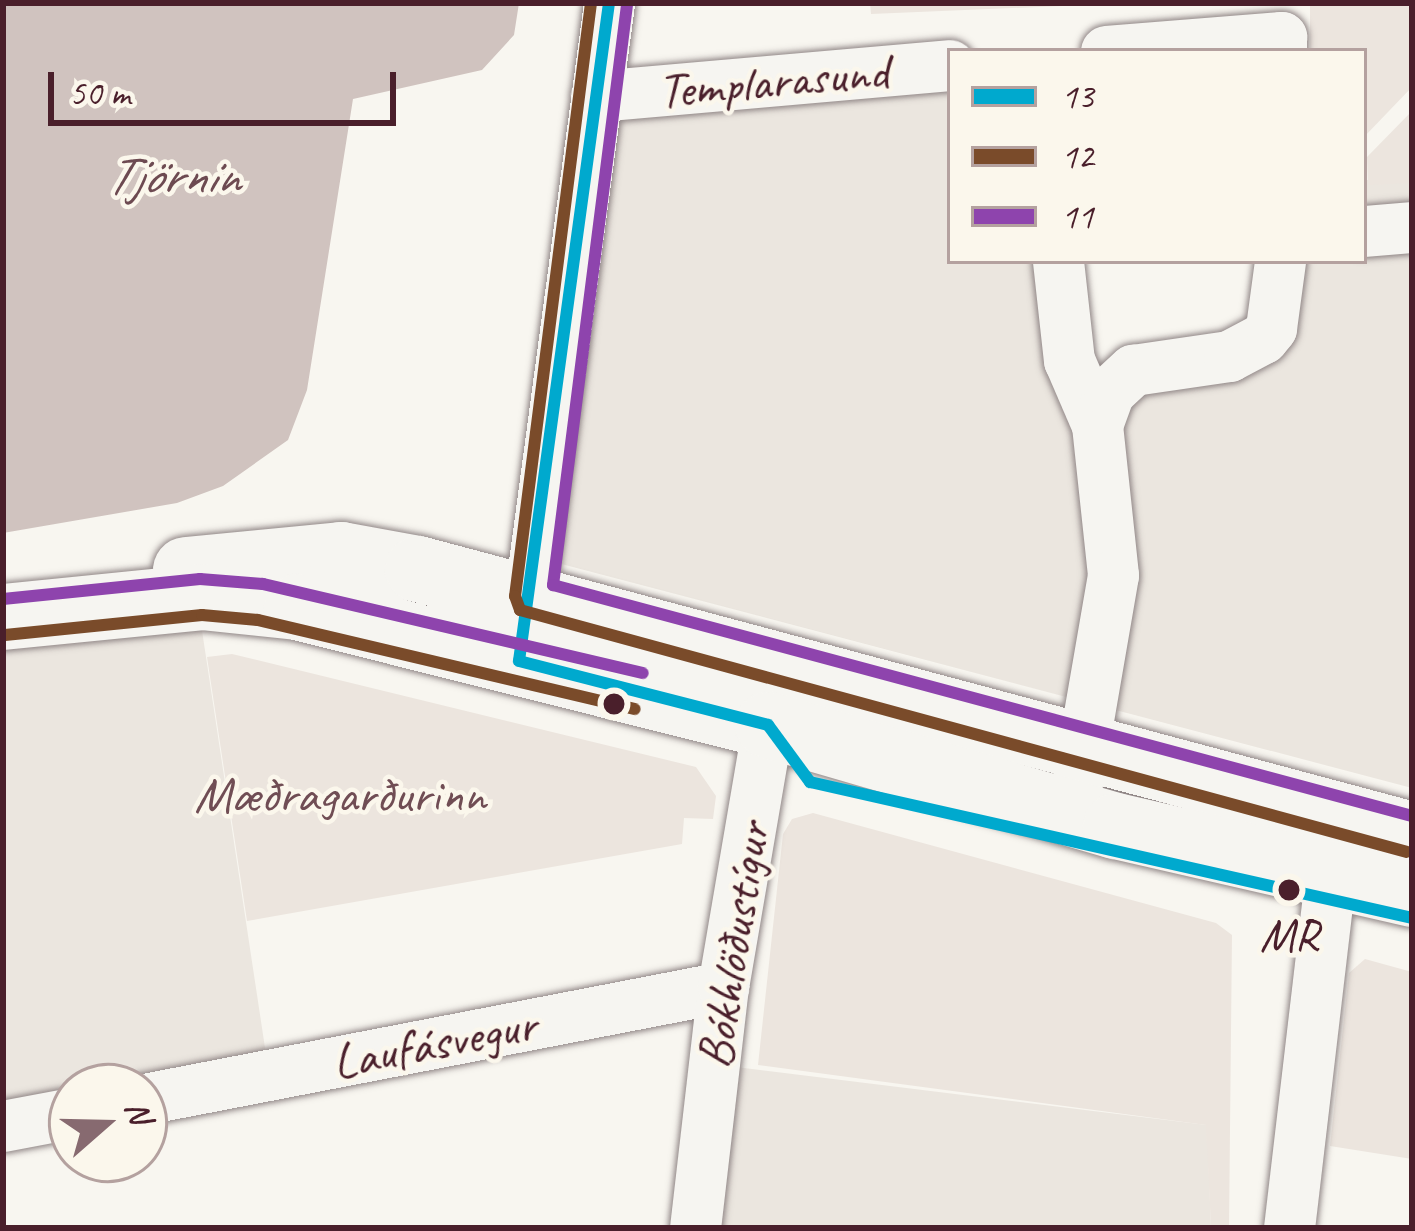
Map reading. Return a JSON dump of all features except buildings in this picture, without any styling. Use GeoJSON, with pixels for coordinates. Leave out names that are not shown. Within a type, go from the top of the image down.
{"type":"FeatureCollection","features":[{"type":"Feature","properties":{"kind":"main road"},"geometry":{"type":"LineString","coordinates":[[9,616],[341,555],[532,598],[1070,813],[1412,894]]}},
{"type":"Feature","properties":{"kind":"main road"},"geometry":{"type":"LineString","coordinates":[[200,582],[519,661],[773,694],[1085,746],[1412,835]]}},
{"type":"Feature","properties":{"kind":"street"},"geometry":{"type":"LineString","coordinates":[[519,661],[532,598],[609,3]]}},
{"type":"Feature","properties":{"kind":"street"},"geometry":{"type":"LineString","coordinates":[[1181,48],[1281,44]]}},
{"type":"Feature","properties":{"kind":"street","name":"Templarasund"},"geometry":{"type":"LineString","coordinates":[[596,97],[947,65]]}},
{"type":"Feature","properties":{"kind":"street"},"geometry":{"type":"LineString","coordinates":[[1367,231],[1412,227]]}},
{"type":"Feature","properties":{"kind":"street"},"geometry":{"type":"LineString","coordinates":[[1058,264],[1070,359],[1097,425],[1113,575],[1070,813]]}},
{"type":"Feature","properties":{"kind":"street"},"geometry":{"type":"LineString","coordinates":[[1097,425],[1108,392],[1132,370],[1229,356],[1263,338],[1271,328],[1280,264]]}},
{"type":"Feature","properties":{"kind":"street","name":"Bókhlöðustígur"},"geometry":{"type":"LineString","coordinates":[[695,1228],[723,988],[773,694]]}},
{"type":"Feature","properties":{"kind":"street"},"geometry":{"type":"LineString","coordinates":[[1289,1228],[1331,872]]}},
{"type":"Feature","properties":{"kind":"street","name":"Laufásvegur"},"geometry":{"type":"LineString","coordinates":[[168,1094],[723,988]]}},
{"type":"Feature","properties":{"kind":"street"},"geometry":{"type":"LineString","coordinates":[[3,1126],[48,1118]]}},
{"type":"Feature","properties":{"kind":"shaded area"},"geometry":{"type":"Polygon","coordinates":[[[947,73],[947,264],[1041,264],[1051,371],[1220,366],[1289,264],[1367,264],[1367,180],[1412,179],[1412,788],[550,561],[604,103],[947,73]]]}},
{"type":"Feature","properties":{"kind":"shaded area"},"geometry":{"type":"Polygon","coordinates":[[[198,604],[267,1061],[168,1074],[168,1063],[48,1063],[48,1097],[3,1105],[3,634],[198,604]]]}},
{"type":"Feature","properties":{"kind":"shaded area"},"geometry":{"type":"Polygon","coordinates":[[[704,1063],[1207,1125],[1211,1228],[684,1228],[704,1063]]]}},
{"type":"Feature","properties":{"kind":"green space"},"geometry":{"type":"Polygon","coordinates":[[[870,3],[1086,3],[1086,5],[871,14],[870,3]]]}},
{"type":"Feature","properties":{"kind":"green space"},"geometry":{"type":"Polygon","coordinates":[[[1310,3],[1412,3],[1412,87],[1367,134],[1367,48],[1310,48],[1310,3]]]}},
{"type":"Feature","properties":{"kind":"green space"},"geometry":{"type":"Polygon","coordinates":[[[1412,111],[1412,183],[1368,185],[1367,157],[1412,111]]]}},
{"type":"Feature","properties":{"kind":"green space","name":"Mæðragarðurinn"},"geometry":{"type":"Polygon","coordinates":[[[232,654],[696,767],[716,796],[713,819],[684,818],[682,844],[247,921],[207,657],[232,654]]]}},
{"type":"Feature","properties":{"kind":"green space"},"geometry":{"type":"Polygon","coordinates":[[[813,813],[1216,923],[1232,935],[1229,1228],[1211,1228],[1206,1125],[758,1065],[783,834],[792,819],[813,813]]]}},
{"type":"Feature","properties":{"kind":"green space"},"geometry":{"type":"Polygon","coordinates":[[[1365,959],[1412,972],[1412,1159],[1330,1146],[1349,973],[1365,959]]]}},
{"type":"Feature","properties":{"kind":"water","name":"Tjörnin"},"geometry":{"type":"Polygon","coordinates":[[[3,3],[519,3],[514,35],[482,70],[353,99],[307,390],[288,440],[223,486],[177,503],[3,533],[3,3]]]}},
{"type":"Feature","properties":{"kind":"transit line","name":"12"},"geometry":{"type":"LineString","coordinates":[[591,3],[515,596],[520,610],[1407,852]]}},
{"type":"Feature","properties":{"kind":"transit line","name":"13"},"geometry":{"type":"LineString","coordinates":[[609,3],[519,661],[768,725],[810,782],[1412,918]]}},
{"type":"Feature","properties":{"kind":"transit line","name":"11"},"geometry":{"type":"LineString","coordinates":[[627,5],[553,585],[1412,816]]}},
{"type":"Feature","properties":{"kind":"transit line","name":"11"},"geometry":{"type":"LineString","coordinates":[[3,599],[200,579],[263,584],[643,673]]}},
{"type":"Feature","properties":{"kind":"transit line","name":"12"},"geometry":{"type":"LineString","coordinates":[[5,635],[202,615],[258,620],[635,709]]}},
{"type":"Feature","properties":{"kind":"place","name":"MR"},"geometry":{"type":"Point","coordinates":[1289,890]}}]}
